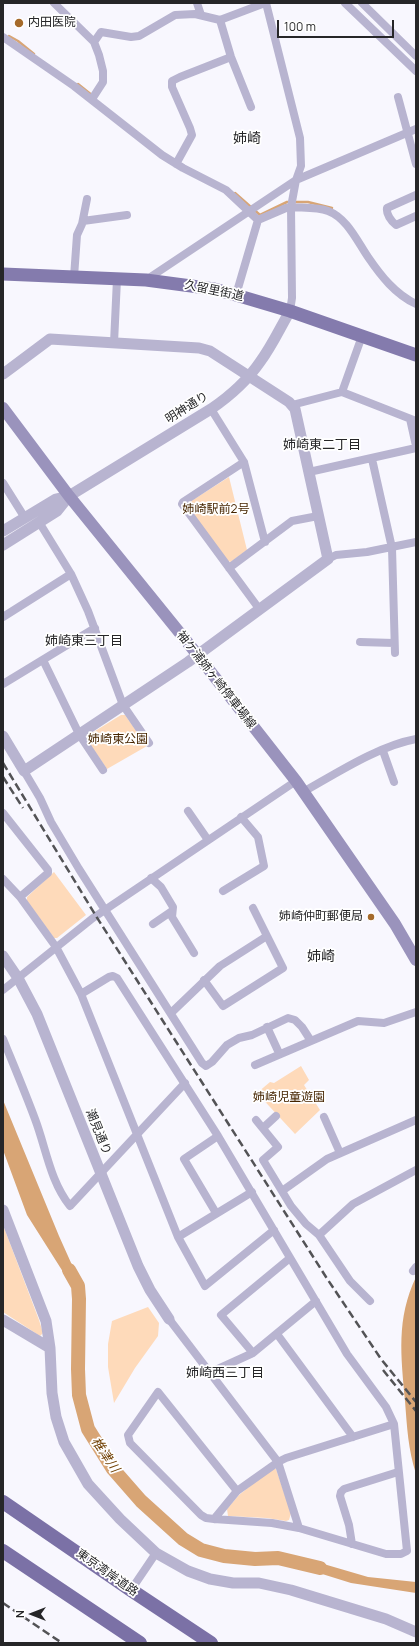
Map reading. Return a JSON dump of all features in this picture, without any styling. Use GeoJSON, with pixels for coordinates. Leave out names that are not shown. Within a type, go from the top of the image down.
{"type":"FeatureCollection","features":[{"type":"Feature","properties":{"kind":"highway","name":"東京湾岸道路"},"geometry":{"type":"LineString","coordinates":[[3,1502],[131,1590],[212,1643]]}},
{"type":"Feature","properties":{"kind":"highway"},"geometry":{"type":"LineString","coordinates":[[3,1551],[140,1643]]}},
{"type":"Feature","properties":{"kind":"main road","name":"久留里街道"},"geometry":{"type":"LineString","coordinates":[[3,274],[146,280],[236,294],[290,311],[416,355]]}},
{"type":"Feature","properties":{"kind":"main road","name":"袖ケ浦姉ヶ崎停車場線"},"geometry":{"type":"LineString","coordinates":[[3,408],[69,496],[296,781],[395,924],[416,960]]}},
{"type":"Feature","properties":{"kind":"street"},"geometry":{"type":"LineString","coordinates":[[54,3],[94,42],[103,71],[103,82],[92,99]]}},
{"type":"Feature","properties":{"kind":"street"},"geometry":{"type":"LineString","coordinates":[[197,3],[201,14]]}},
{"type":"Feature","properties":{"kind":"street"},"geometry":{"type":"LineString","coordinates":[[94,42],[101,32],[131,37],[139,36],[175,16],[201,14],[220,20],[266,3],[300,138],[301,166],[296,180],[291,207],[292,298],[290,311]]}},
{"type":"Feature","properties":{"kind":"street"},"geometry":{"type":"LineString","coordinates":[[345,3],[416,71]]}},
{"type":"Feature","properties":{"kind":"street"},"geometry":{"type":"LineString","coordinates":[[363,3],[416,56]]}},
{"type":"Feature","properties":{"kind":"street"},"geometry":{"type":"LineString","coordinates":[[220,20],[231,57],[252,106]]}},
{"type":"Feature","properties":{"kind":"street"},"geometry":{"type":"LineString","coordinates":[[3,37],[92,99],[134,134],[176,164],[226,190],[258,220]]}},
{"type":"Feature","properties":{"kind":"street"},"geometry":{"type":"LineString","coordinates":[[176,164],[192,135],[172,87],[172,82],[180,77],[231,57]]}},
{"type":"Feature","properties":{"kind":"street"},"geometry":{"type":"LineString","coordinates":[[398,97],[416,164]]}},
{"type":"Feature","properties":{"kind":"street"},"geometry":{"type":"LineString","coordinates":[[146,280],[296,180],[416,129]]}},
{"type":"Feature","properties":{"kind":"street"},"geometry":{"type":"LineString","coordinates":[[416,195],[387,208],[386,210],[396,225],[416,216]]}},
{"type":"Feature","properties":{"kind":"street"},"geometry":{"type":"LineString","coordinates":[[74,277],[77,235],[83,221],[87,199]]}},
{"type":"Feature","properties":{"kind":"street"},"geometry":{"type":"LineString","coordinates":[[258,220],[291,207],[327,210],[335,215],[353,234],[387,283],[416,304]]}},
{"type":"Feature","properties":{"kind":"street"},"geometry":{"type":"LineString","coordinates":[[83,221],[127,215]]}},
{"type":"Feature","properties":{"kind":"street"},"geometry":{"type":"LineString","coordinates":[[236,294],[258,220]]}},
{"type":"Feature","properties":{"kind":"street"},"geometry":{"type":"LineString","coordinates":[[114,343],[117,279]]}},
{"type":"Feature","properties":{"kind":"street","name":"明神通り"},"geometry":{"type":"LineString","coordinates":[[3,531],[56,499],[69,496],[225,399],[249,376],[261,361],[290,311]]}},
{"type":"Feature","properties":{"kind":"street"},"geometry":{"type":"LineString","coordinates":[[342,392],[362,336]]}},
{"type":"Feature","properties":{"kind":"street"},"geometry":{"type":"LineString","coordinates":[[3,374],[50,339],[205,349],[292,405],[328,559]]}},
{"type":"Feature","properties":{"kind":"street"},"geometry":{"type":"LineString","coordinates":[[292,405],[342,392],[413,420],[416,447],[372,459],[308,472]]}},
{"type":"Feature","properties":{"kind":"street"},"geometry":{"type":"LineString","coordinates":[[211,409],[244,462],[265,542]]}},
{"type":"Feature","properties":{"kind":"street"},"geometry":{"type":"LineString","coordinates":[[372,459],[392,548],[395,653]]}},
{"type":"Feature","properties":{"kind":"street"},"geometry":{"type":"LineString","coordinates":[[244,462],[182,504],[260,610]]}},
{"type":"Feature","properties":{"kind":"street"},"geometry":{"type":"LineString","coordinates":[[3,482],[25,518]]}},
{"type":"Feature","properties":{"kind":"street","name":"明神通り"},"geometry":{"type":"LineString","coordinates":[[3,545],[61,507],[69,496]]}},
{"type":"Feature","properties":{"kind":"street"},"geometry":{"type":"LineString","coordinates":[[229,568],[292,521],[318,516]]}},
{"type":"Feature","properties":{"kind":"street"},"geometry":{"type":"LineString","coordinates":[[39,522],[71,574],[95,628],[123,705],[149,743]]}},
{"type":"Feature","properties":{"kind":"street"},"geometry":{"type":"LineString","coordinates":[[24,771],[197,656],[336,554],[367,552],[416,542]]}},
{"type":"Feature","properties":{"kind":"street"},"geometry":{"type":"LineString","coordinates":[[3,617],[71,574]]}},
{"type":"Feature","properties":{"kind":"street"},"geometry":{"type":"LineString","coordinates":[[3,684],[95,628]]}},
{"type":"Feature","properties":{"kind":"street"},"geometry":{"type":"LineString","coordinates":[[360,642],[394,643]]}},
{"type":"Feature","properties":{"kind":"street"},"geometry":{"type":"LineString","coordinates":[[43,660],[80,734],[103,770]]}},
{"type":"Feature","properties":{"kind":"street"},"geometry":{"type":"LineString","coordinates":[[3,736],[40,798],[51,822],[202,1064],[206,1066],[212,1062],[228,1045],[238,1038],[267,1028],[282,1020],[292,1019],[302,1027],[311,1041]]}},
{"type":"Feature","properties":{"kind":"street"},"geometry":{"type":"LineString","coordinates":[[303,792],[362,760],[416,739]]}},
{"type":"Feature","properties":{"kind":"street"},"geometry":{"type":"LineString","coordinates":[[383,751],[394,782]]}},
{"type":"Feature","properties":{"kind":"street"},"geometry":{"type":"LineString","coordinates":[[3,990],[105,910],[296,781]]}},
{"type":"Feature","properties":{"kind":"street"},"geometry":{"type":"LineString","coordinates":[[188,811],[208,840]]}},
{"type":"Feature","properties":{"kind":"street"},"geometry":{"type":"LineString","coordinates":[[3,812],[47,866],[48,870],[48,873],[20,897]]}},
{"type":"Feature","properties":{"kind":"street"},"geometry":{"type":"LineString","coordinates":[[223,891],[264,866],[258,837],[241,817]]}},
{"type":"Feature","properties":{"kind":"street"},"geometry":{"type":"LineString","coordinates":[[151,878],[162,887],[173,907],[172,917],[194,953]]}},
{"type":"Feature","properties":{"kind":"street"},"geometry":{"type":"LineString","coordinates":[[3,879],[20,897],[56,947],[81,994],[178,1237],[205,1286],[274,1230]]}},
{"type":"Feature","properties":{"kind":"street"},"geometry":{"type":"LineString","coordinates":[[153,924],[172,911]]}},
{"type":"Feature","properties":{"kind":"street"},"geometry":{"type":"LineString","coordinates":[[204,980],[223,1006],[283,968],[256,911]]}},
{"type":"Feature","properties":{"kind":"street"},"geometry":{"type":"LineString","coordinates":[[171,1013],[220,966],[267,936]]}},
{"type":"Feature","properties":{"kind":"street","name":"潮見通り"},"geometry":{"type":"LineString","coordinates":[[3,956],[18,978],[37,1014],[138,1266],[150,1290],[169,1319]]}},
{"type":"Feature","properties":{"kind":"street"},"geometry":{"type":"LineString","coordinates":[[81,994],[109,977],[114,976],[117,978],[218,1136],[347,1354],[386,1407],[394,1424],[407,1551],[401,1554],[386,1554],[299,1528],[272,1523],[206,1518],[200,1515],[130,1443],[128,1435],[158,1392],[237,1491]]}},
{"type":"Feature","properties":{"kind":"street"},"geometry":{"type":"LineString","coordinates":[[255,1065],[358,1021],[384,1022],[416,1012]]}},
{"type":"Feature","properties":{"kind":"street"},"geometry":{"type":"LineString","coordinates":[[267,1028],[279,1054]]}},
{"type":"Feature","properties":{"kind":"street"},"geometry":{"type":"LineString","coordinates":[[3,1039],[35,1119],[52,1172],[65,1200],[70,1206],[185,1083]]}},
{"type":"Feature","properties":{"kind":"street"},"geometry":{"type":"LineString","coordinates":[[263,1128],[276,1116]]}},
{"type":"Feature","properties":{"kind":"street"},"geometry":{"type":"LineString","coordinates":[[324,1117],[340,1153]]}},
{"type":"Feature","properties":{"kind":"street"},"geometry":{"type":"LineString","coordinates":[[256,1120],[278,1147],[262,1160],[291,1206],[306,1224],[319,1235],[350,1281],[370,1301]]}},
{"type":"Feature","properties":{"kind":"street"},"geometry":{"type":"LineString","coordinates":[[282,1191],[327,1159],[416,1120]]}},
{"type":"Feature","properties":{"kind":"street"},"geometry":{"type":"LineString","coordinates":[[216,1213],[184,1159],[218,1136]]}},
{"type":"Feature","properties":{"kind":"street"},"geometry":{"type":"LineString","coordinates":[[319,1235],[353,1204],[416,1170]]}},
{"type":"Feature","properties":{"kind":"street"},"geometry":{"type":"LineString","coordinates":[[178,1237],[252,1192]]}},
{"type":"Feature","properties":{"kind":"street"},"geometry":{"type":"LineString","coordinates":[[3,1210],[46,1321],[50,1348],[53,1399],[56,1417],[64,1442],[88,1484],[120,1519],[156,1553],[188,1571],[210,1579],[233,1583],[259,1583],[291,1590],[368,1613],[416,1632]]}},
{"type":"Feature","properties":{"kind":"street"},"geometry":{"type":"LineString","coordinates":[[253,1353],[221,1315],[290,1258]]}},
{"type":"Feature","properties":{"kind":"street"},"geometry":{"type":"LineString","coordinates":[[210,1373],[253,1353],[316,1301]]}},
{"type":"Feature","properties":{"kind":"street"},"geometry":{"type":"LineString","coordinates":[[169,1319],[278,1462],[299,1528]]}},
{"type":"Feature","properties":{"kind":"street"},"geometry":{"type":"LineString","coordinates":[[3,1320],[50,1348]]}},
{"type":"Feature","properties":{"kind":"street"},"geometry":{"type":"LineString","coordinates":[[277,1334],[352,1437]]}},
{"type":"Feature","properties":{"kind":"street"},"geometry":{"type":"LineString","coordinates":[[214,1519],[237,1491],[278,1462],[286,1458],[394,1424]]}},
{"type":"Feature","properties":{"kind":"street"},"geometry":{"type":"LineString","coordinates":[[352,1544],[349,1525],[340,1496],[341,1492],[344,1489],[398,1472]]}},
{"type":"Feature","properties":{"kind":"street"},"geometry":{"type":"LineString","coordinates":[[131,1590],[156,1553]]}},
{"type":"Feature","properties":{"kind":"green space","name":"姉崎駅前2号"},"geometry":{"type":"Polygon","coordinates":[[[229,477],[247,550],[231,562],[228,561],[188,507],[188,503],[229,477]]]}},
{"type":"Feature","properties":{"kind":"green space","name":"姉崎東公園"},"geometry":{"type":"Polygon","coordinates":[[[121,715],[125,715],[147,746],[107,769],[87,740],[87,736],[121,715]]]}},
{"type":"Feature","properties":{"kind":"green space"},"geometry":{"type":"Polygon","coordinates":[[[54,872],[86,915],[57,938],[54,938],[27,901],[27,897],[54,872]]]}},
{"type":"Feature","properties":{"kind":"green space","name":"姉崎児童遊園"},"geometry":{"type":"Polygon","coordinates":[[[301,1066],[309,1080],[304,1085],[320,1110],[295,1134],[257,1093],[270,1082],[274,1083],[301,1066]]]}},
{"type":"Feature","properties":{"kind":"green space"},"geometry":{"type":"Polygon","coordinates":[[[3,1225],[39,1320],[43,1333],[40,1336],[3,1312],[3,1225]]]}},
{"type":"Feature","properties":{"kind":"green space"},"geometry":{"type":"Polygon","coordinates":[[[148,1307],[159,1323],[158,1336],[135,1368],[114,1403],[108,1367],[108,1344],[112,1321],[148,1307]]]}},
{"type":"Feature","properties":{"kind":"green space"},"geometry":{"type":"Polygon","coordinates":[[[273,1468],[276,1469],[291,1513],[289,1520],[228,1516],[227,1509],[239,1495],[273,1468]]]}},
{"type":"Feature","properties":{"kind":"shaded area"},"geometry":{"type":"Polygon","coordinates":[[[3,1100],[59,1236],[85,1294],[65,1275],[27,1215],[3,1150],[3,1100]]]}},
{"type":"Feature","properties":{"kind":"shaded area"},"geometry":{"type":"Polygon","coordinates":[[[416,1277],[416,1474],[408,1438],[401,1353],[405,1308],[416,1277]]]}},
{"type":"Feature","properties":{"kind":"shaded area"},"geometry":{"type":"Polygon","coordinates":[[[301,1559],[310,1560],[368,1577],[416,1582],[416,1593],[351,1583],[303,1568],[301,1559]]]}},
{"type":"Feature","properties":{"kind":"waterway"},"geometry":{"type":"LineString","coordinates":[[9,36],[18,41],[34,54]]}},
{"type":"Feature","properties":{"kind":"waterway"},"geometry":{"type":"LineString","coordinates":[[78,84],[93,96]]}},
{"type":"Feature","properties":{"kind":"waterway"},"geometry":{"type":"LineString","coordinates":[[235,193],[260,215],[287,202],[308,202],[332,208]]}},
{"type":"Feature","properties":{"kind":"waterway","name":"椎津川"},"geometry":{"type":"LineString","coordinates":[[69,1270],[78,1286],[79,1395],[88,1429],[113,1469],[141,1501],[183,1539],[201,1550],[224,1556],[255,1559],[278,1558],[320,1568]]}},
{"type":"Feature","properties":{"kind":"railway"},"geometry":{"type":"LineString","coordinates":[[3,763],[96,916],[326,1277],[381,1359],[416,1402]]}},
{"type":"Feature","properties":{"kind":"railway"},"geometry":{"type":"LineString","coordinates":[[3,777],[23,808]]}},
{"type":"Feature","properties":{"kind":"railway"},"geometry":{"type":"LineString","coordinates":[[383,1370],[416,1411]]}},
{"type":"Feature","properties":{"kind":"railway"},"geometry":{"type":"LineString","coordinates":[[3,1603],[62,1643]]}},
{"type":"Feature","properties":{"kind":"place","name":"内田医院"},"geometry":{"type":"Point","coordinates":[19,23]}},
{"type":"Feature","properties":{"kind":"place","name":"姉崎仲町郵便局"},"geometry":{"type":"Point","coordinates":[371,917]}},
{"type":"Feature","properties":{"kind":"district","name":"姉崎"},"geometry":{"type":"Point","coordinates":[247,139]}},
{"type":"Feature","properties":{"kind":"district","name":"姉崎東二丁目"},"geometry":{"type":"Point","coordinates":[322,445]}},
{"type":"Feature","properties":{"kind":"district","name":"姉崎東三丁目"},"geometry":{"type":"Point","coordinates":[84,641]}},
{"type":"Feature","properties":{"kind":"district","name":"姉崎"},"geometry":{"type":"Point","coordinates":[321,957]}},
{"type":"Feature","properties":{"kind":"district","name":"姉崎西三丁目"},"geometry":{"type":"Point","coordinates":[225,1373]}}]}
